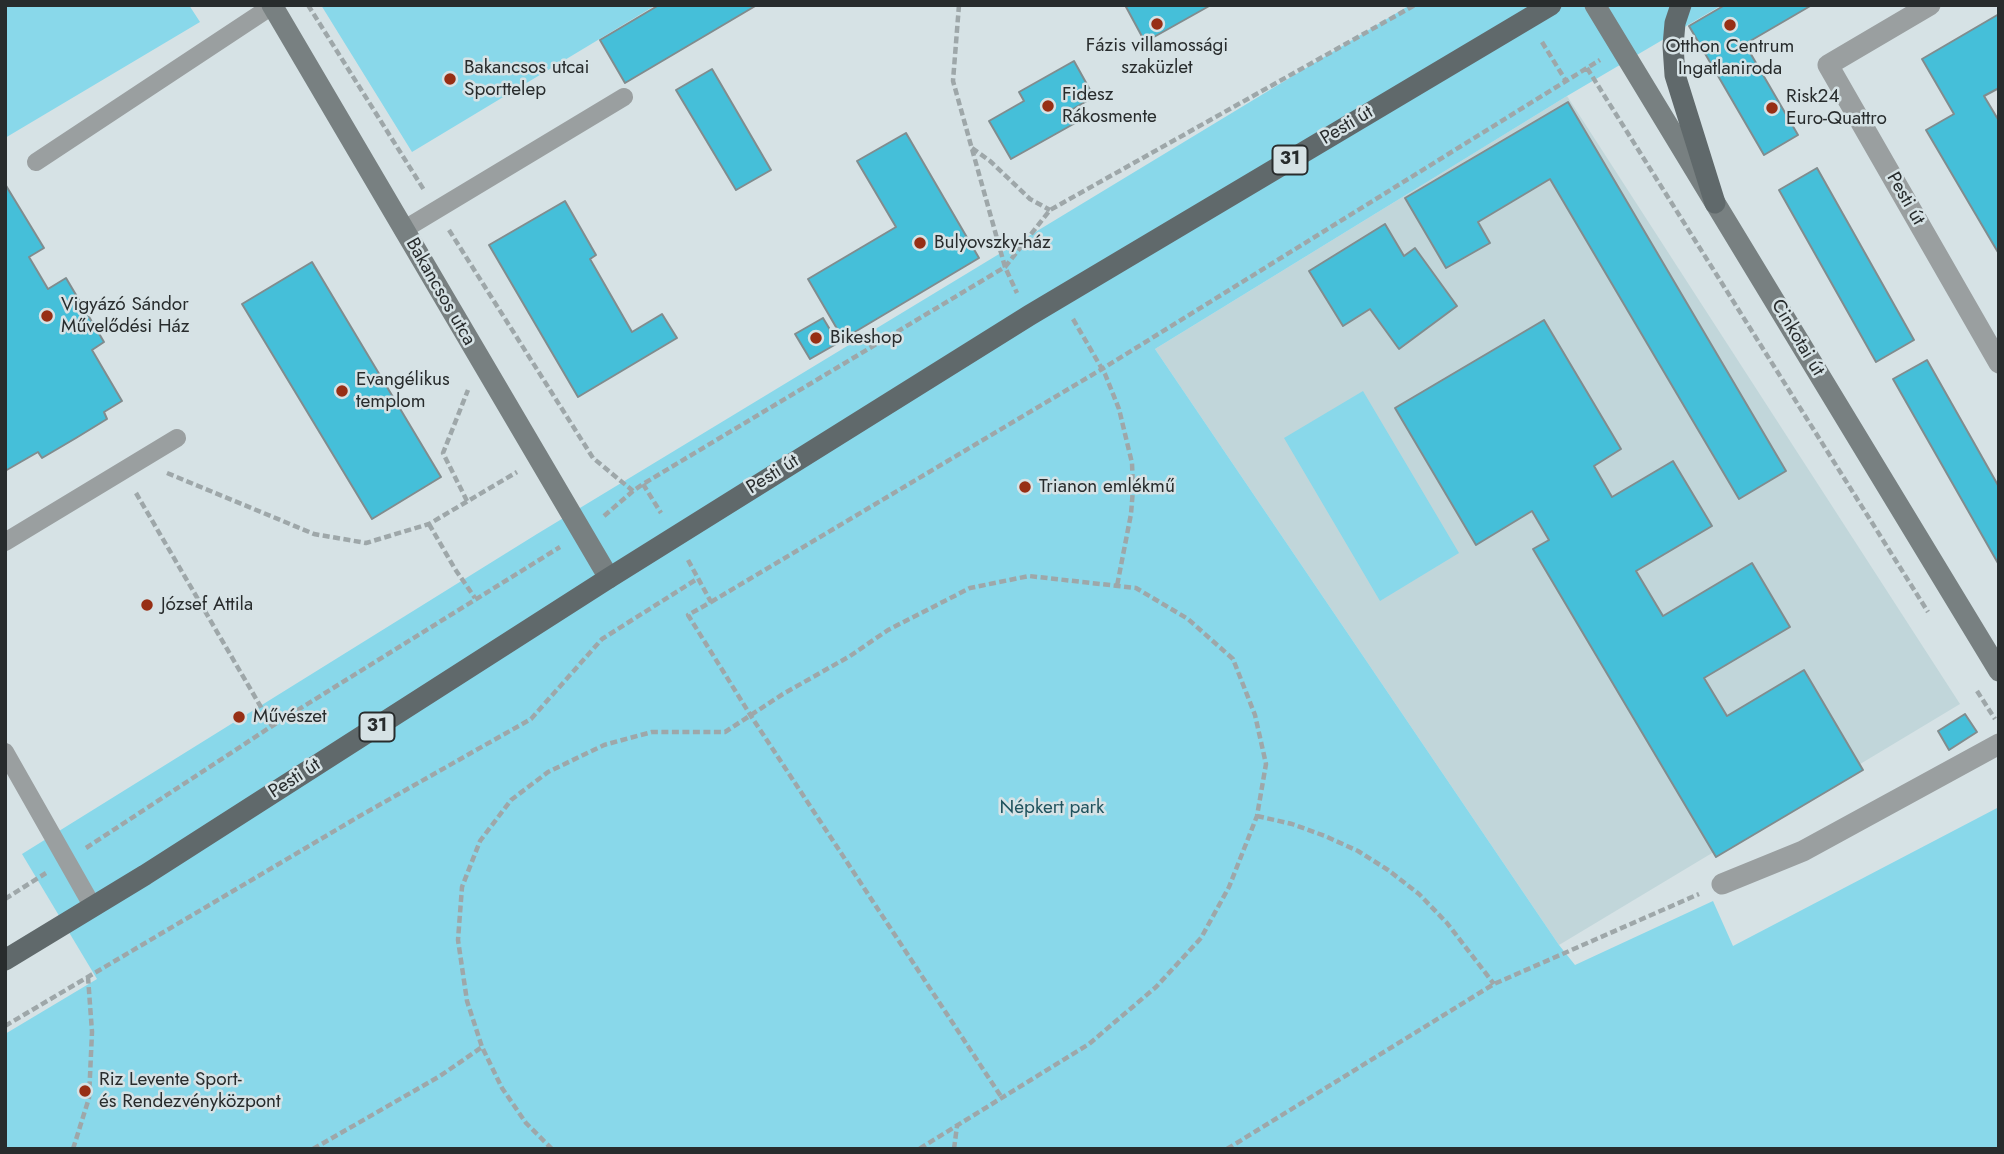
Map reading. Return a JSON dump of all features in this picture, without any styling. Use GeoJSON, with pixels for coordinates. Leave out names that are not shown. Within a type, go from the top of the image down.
{"type":"FeatureCollection","features":[{"type":"Feature","properties":{"kind":"main road","name":"Pesti út"},"geometry":{"type":"LineString","coordinates":[[5,960],[1030,315],[1551,5]]}},
{"type":"Feature","properties":{"kind":"main road","name":"Cinkotai út"},"geometry":{"type":"LineString","coordinates":[[1595,5],[1999,671]]}},
{"type":"Feature","properties":{"kind":"main road"},"geometry":{"type":"LineString","coordinates":[[1681,5],[1675,23],[1675,75],[1715,203]]}},
{"type":"Feature","properties":{"kind":"main road","name":"Bakancsos utca"},"geometry":{"type":"LineString","coordinates":[[272,6],[609,578]]}},
{"type":"Feature","properties":{"kind":"street","name":"Pesti út"},"geometry":{"type":"LineString","coordinates":[[1930,5],[1828,65],[1999,363]]}},
{"type":"Feature","properties":{"kind":"street"},"geometry":{"type":"LineString","coordinates":[[1723,884],[1803,851],[1999,744]]}},
{"type":"Feature","properties":{"kind":"lane"},"geometry":{"type":"LineString","coordinates":[[36,162],[272,6]]}},
{"type":"Feature","properties":{"kind":"lane"},"geometry":{"type":"LineString","coordinates":[[403,230],[624,97]]}},
{"type":"Feature","properties":{"kind":"lane"},"geometry":{"type":"LineString","coordinates":[[5,542],[177,438]]}},
{"type":"Feature","properties":{"kind":"lane"},"geometry":{"type":"LineString","coordinates":[[5,752],[93,907]]}},
{"type":"Feature","properties":{"kind":"path"},"geometry":{"type":"LineString","coordinates":[[308,5],[593,458],[633,491]]}},
{"type":"Feature","properties":{"kind":"path"},"geometry":{"type":"LineString","coordinates":[[959,5],[953,81],[1005,267],[1013,287],[1030,315]]}},
{"type":"Feature","properties":{"kind":"path"},"geometry":{"type":"LineString","coordinates":[[5,899],[475,598],[584,534],[643,484],[1005,267],[1050,210],[1415,5]]}},
{"type":"Feature","properties":{"kind":"path"},"geometry":{"type":"LineString","coordinates":[[1528,19],[1566,81]]}},
{"type":"Feature","properties":{"kind":"path"},"geometry":{"type":"LineString","coordinates":[[1002,1098],[751,716],[688,615],[1102,369],[1587,68],[1933,620]]}},
{"type":"Feature","properties":{"kind":"path"},"geometry":{"type":"LineString","coordinates":[[972,148],[1030,199],[1050,210]]}},
{"type":"Feature","properties":{"kind":"path"},"geometry":{"type":"LineString","coordinates":[[1060,297],[1102,369],[1119,409],[1132,463],[1131,514],[1117,586]]}},
{"type":"Feature","properties":{"kind":"path"},"geometry":{"type":"LineString","coordinates":[[467,501],[443,453],[480,360]]}},
{"type":"Feature","properties":{"kind":"path"},"geometry":{"type":"LineString","coordinates":[[130,466],[314,534],[366,543],[429,524],[539,459]]}},
{"type":"Feature","properties":{"kind":"path"},"geometry":{"type":"LineString","coordinates":[[130,466],[272,726]]}},
{"type":"Feature","properties":{"kind":"path"},"geometry":{"type":"LineString","coordinates":[[643,484],[711,602]]}},
{"type":"Feature","properties":{"kind":"path"},"geometry":{"type":"LineString","coordinates":[[429,524],[475,598]]}},
{"type":"Feature","properties":{"kind":"path"},"geometry":{"type":"LineString","coordinates":[[552,1149],[526,1123],[502,1088],[482,1046],[467,1002],[458,940],[463,887],[480,841],[511,800],[548,772],[604,745],[652,732],[725,732],[888,630],[970,589],[1029,576],[1136,588],[1188,619],[1233,659],[1255,715],[1266,764],[1257,816],[1229,887],[1201,938],[1156,987],[1089,1044],[919,1149]]}},
{"type":"Feature","properties":{"kind":"path"},"geometry":{"type":"LineString","coordinates":[[5,1026],[358,817],[531,719],[602,639],[697,579]]}},
{"type":"Feature","properties":{"kind":"path"},"geometry":{"type":"LineString","coordinates":[[1977,690],[1999,725]]}},
{"type":"Feature","properties":{"kind":"path"},"geometry":{"type":"LineString","coordinates":[[1257,816],[1292,824],[1325,836],[1388,870],[1419,894],[1447,923],[1494,984]]}},
{"type":"Feature","properties":{"kind":"path"},"geometry":{"type":"LineString","coordinates":[[1227,1149],[1494,984],[1723,884]]}},
{"type":"Feature","properties":{"kind":"path"},"geometry":{"type":"LineString","coordinates":[[73,1149],[89,1098],[92,1032],[88,977]]}},
{"type":"Feature","properties":{"kind":"path"},"geometry":{"type":"LineString","coordinates":[[313,1149],[440,1076],[482,1046]]}},
{"type":"Feature","properties":{"kind":"path"},"geometry":{"type":"LineString","coordinates":[[954,1149],[957,1126]]}},
{"type":"Feature","properties":{"kind":"shaded area"},"geometry":{"type":"Polygon","coordinates":[[[1567,96],[1960,704],[1559,945],[1155,349],[1567,96]]]}},
{"type":"Feature","properties":{"kind":"green space"},"geometry":{"type":"Polygon","coordinates":[[[5,5],[189,5],[200,22],[5,138],[5,5]]]}},
{"type":"Feature","properties":{"kind":"green space","name":"Bakancsos utcai Sporttelep"},"geometry":{"type":"Polygon","coordinates":[[[321,5],[656,5],[412,152],[321,5]]]}},
{"type":"Feature","properties":{"kind":"green space","name":"Népkert park"},"geometry":{"type":"Polygon","coordinates":[[[1410,5],[1722,5],[1567,96],[1155,349],[1575,965],[1713,901],[1733,946],[1999,807],[1999,1149],[5,1149],[5,1034],[97,979],[22,854],[537,534],[1410,5]]]}},
{"type":"Feature","properties":{"kind":"green space"},"geometry":{"type":"Polygon","coordinates":[[[1363,391],[1459,553],[1380,601],[1284,438],[1363,391]]]}},
{"type":"Feature","properties":{"kind":"building"},"geometry":{"type":"Polygon","coordinates":[[[659,5],[757,5],[625,83],[600,40],[659,5]]]}},
{"type":"Feature","properties":{"kind":"building","name":"Fázis villamossági szaküzlet"},"geometry":{"type":"Polygon","coordinates":[[[1125,5],[1211,5],[1145,42],[1125,5]]]}},
{"type":"Feature","properties":{"kind":"building"},"geometry":{"type":"Polygon","coordinates":[[[1725,5],[1812,5],[1745,44],[1798,135],[1764,155],[1689,26],[1725,5]]]}},
{"type":"Feature","properties":{"kind":"building"},"geometry":{"type":"Polygon","coordinates":[[[1999,14],[1999,88],[1984,96],[1999,121],[1999,254],[1926,130],[1954,114],[1922,59],[1999,14]]]}},
{"type":"Feature","properties":{"kind":"building","name":"Fidesz Rákosmente"},"geometry":{"type":"Polygon","coordinates":[[[1074,61],[1094,97],[1071,110],[1077,122],[1011,159],[989,121],[1024,101],[1019,92],[1074,61]]]}},
{"type":"Feature","properties":{"kind":"building"},"geometry":{"type":"Polygon","coordinates":[[[712,69],[771,170],[736,190],[676,90],[712,69]]]}},
{"type":"Feature","properties":{"kind":"building"},"geometry":{"type":"Polygon","coordinates":[[[1568,102],[1786,471],[1739,499],[1550,179],[1478,222],[1490,243],[1446,268],[1405,198],[1568,102]]]}},
{"type":"Feature","properties":{"kind":"building","name":"Bulyovszky-ház"},"geometry":{"type":"Polygon","coordinates":[[[906,133],[979,258],[843,339],[808,279],[896,227],[857,161],[906,133]]]}},
{"type":"Feature","properties":{"kind":"building"},"geometry":{"type":"Polygon","coordinates":[[[1817,168],[1914,340],[1876,362],[1779,190],[1817,168]]]}},
{"type":"Feature","properties":{"kind":"building","name":"Vigyázó Sándor Művelődési Ház"},"geometry":{"type":"Polygon","coordinates":[[[5,184],[44,248],[29,257],[48,289],[66,278],[104,342],[92,350],[122,401],[104,412],[107,419],[76,438],[42,458],[38,452],[5,471],[5,184]]]}},
{"type":"Feature","properties":{"kind":"building"},"geometry":{"type":"Polygon","coordinates":[[[565,201],[596,255],[590,259],[632,332],[662,314],[677,338],[578,397],[489,245],[565,201]]]}},
{"type":"Feature","properties":{"kind":"building"},"geometry":{"type":"Polygon","coordinates":[[[1385,224],[1404,256],[1415,248],[1457,306],[1399,349],[1370,309],[1343,326],[1309,271],[1385,224]]]}},
{"type":"Feature","properties":{"kind":"building","name":"Evangélikus templom"},"geometry":{"type":"Polygon","coordinates":[[[312,262],[441,477],[372,519],[242,304],[312,262]]]}},
{"type":"Feature","properties":{"kind":"building","name":"Bikeshop"},"geometry":{"type":"Polygon","coordinates":[[[823,318],[838,343],[810,359],[795,334],[823,318]]]}},
{"type":"Feature","properties":{"kind":"building"},"geometry":{"type":"Polygon","coordinates":[[[1544,320],[1621,449],[1594,466],[1612,497],[1673,461],[1712,526],[1636,571],[1663,616],[1752,563],[1790,627],[1704,678],[1727,716],[1804,670],[1863,770],[1716,857],[1533,549],[1549,540],[1532,511],[1476,545],[1395,408],[1544,320]]]}},
{"type":"Feature","properties":{"kind":"building"},"geometry":{"type":"Polygon","coordinates":[[[1927,360],[1999,487],[1999,565],[1893,379],[1927,360]]]}},
{"type":"Feature","properties":{"kind":"building"},"geometry":{"type":"Polygon","coordinates":[[[1965,714],[1977,732],[1949,750],[1938,731],[1965,714]]]}},
{"type":"Feature","properties":{"kind":"place","name":"Fázis villamossági szaküzlet"},"geometry":{"type":"Point","coordinates":[1157,24]}},
{"type":"Feature","properties":{"kind":"place","name":"Otthon Centrum Ingatlaniroda"},"geometry":{"type":"Point","coordinates":[1730,25]}},
{"type":"Feature","properties":{"kind":"place","name":"Bakancsos utcai Sporttelep"},"geometry":{"type":"Point","coordinates":[450,79]}},
{"type":"Feature","properties":{"kind":"place","name":"Fidesz Rákosmente"},"geometry":{"type":"Point","coordinates":[1048,106]}},
{"type":"Feature","properties":{"kind":"place","name":"Risk24 Euro-Quattro"},"geometry":{"type":"Point","coordinates":[1772,108]}},
{"type":"Feature","properties":{"kind":"place","name":"Bulyovszky-ház"},"geometry":{"type":"Point","coordinates":[920,243]}},
{"type":"Feature","properties":{"kind":"place","name":"Vigyázó Sándor Művelődési Ház"},"geometry":{"type":"Point","coordinates":[47,316]}},
{"type":"Feature","properties":{"kind":"place","name":"Bikeshop"},"geometry":{"type":"Point","coordinates":[816,338]}},
{"type":"Feature","properties":{"kind":"place","name":"Evangélikus templom"},"geometry":{"type":"Point","coordinates":[342,391]}},
{"type":"Feature","properties":{"kind":"place","name":"Trianon emlékmű"},"geometry":{"type":"Point","coordinates":[1025,487]}},
{"type":"Feature","properties":{"kind":"place","name":"József Attila"},"geometry":{"type":"Point","coordinates":[147,605]}},
{"type":"Feature","properties":{"kind":"place","name":"Művészet"},"geometry":{"type":"Point","coordinates":[239,717]}},
{"type":"Feature","properties":{"kind":"place","name":"Riz Levente Sport- és Rendezvényközpont"},"geometry":{"type":"Point","coordinates":[85,1091]}}]}
